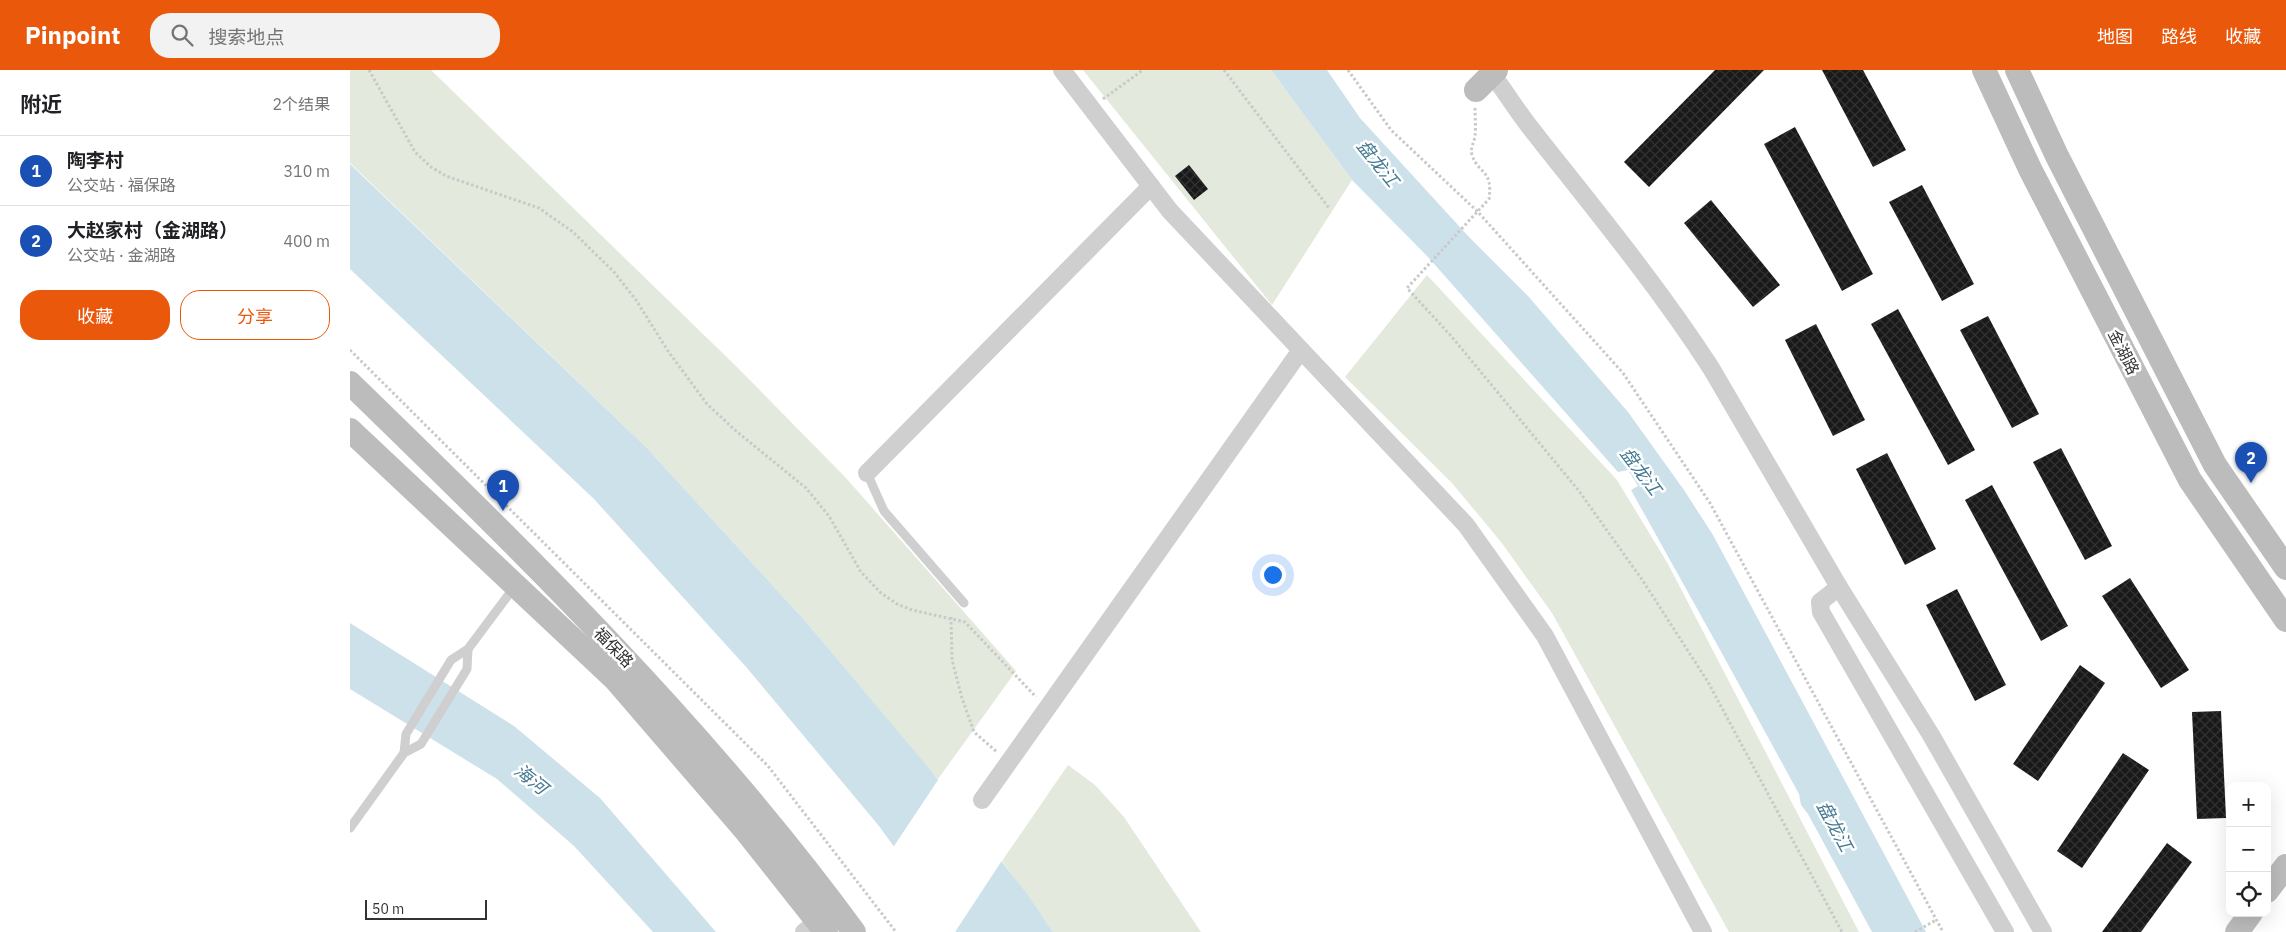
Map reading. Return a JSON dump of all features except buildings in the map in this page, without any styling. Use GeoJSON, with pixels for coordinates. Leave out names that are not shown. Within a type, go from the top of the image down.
{"type":"FeatureCollection","features":[{"type":"Feature","properties":{"kind":"main road","name":"金湖路"},"geometry":{"type":"LineString","coordinates":[[1984,70],[2030,169],[2190,480],[2286,620]]}},
{"type":"Feature","properties":{"kind":"main road","name":"金湖路"},"geometry":{"type":"LineString","coordinates":[[2017,70],[2057,156],[2215,464],[2286,568]]}},
{"type":"Feature","properties":{"kind":"main road","name":"福保路"},"geometry":{"type":"LineString","coordinates":[[350,383],[631,663],[818,882],[854,932]]}},
{"type":"Feature","properties":{"kind":"main road","name":"福保路"},"geometry":{"type":"LineString","coordinates":[[350,430],[615,679],[746,831],[816,928]]}},
{"type":"Feature","properties":{"kind":"main road"},"geometry":{"type":"LineString","coordinates":[[2271,886],[2286,866]]}},
{"type":"Feature","properties":{"kind":"main road"},"geometry":{"type":"LineString","coordinates":[[2237,932],[2248,917]]}},
{"type":"Feature","properties":{"kind":"street"},"geometry":{"type":"LineString","coordinates":[[1062,70],[1170,211],[1466,525],[1545,636],[1703,932]]}},
{"type":"Feature","properties":{"kind":"street"},"geometry":{"type":"LineString","coordinates":[[1487,75],[1615,234],[1688,334],[1839,587],[1931,735],[2043,932]]}},
{"type":"Feature","properties":{"kind":"street"},"geometry":{"type":"LineString","coordinates":[[867,473],[1151,186]]}},
{"type":"Feature","properties":{"kind":"street"},"geometry":{"type":"LineString","coordinates":[[982,800],[1301,350]]}},
{"type":"Feature","properties":{"kind":"street"},"geometry":{"type":"LineString","coordinates":[[1839,587],[1820,602],[1821,612],[2005,932]]}},
{"type":"Feature","properties":{"kind":"lane"},"geometry":{"type":"LineString","coordinates":[[867,473],[884,511],[964,603]]}},
{"type":"Feature","properties":{"kind":"lane"},"geometry":{"type":"LineString","coordinates":[[404,753],[406,734],[451,660],[468,649],[516,585]]}},
{"type":"Feature","properties":{"kind":"lane"},"geometry":{"type":"LineString","coordinates":[[350,828],[404,753],[421,744],[466,669],[468,649]]}},
{"type":"Feature","properties":{"kind":"path"},"geometry":{"type":"LineString","coordinates":[[369,70],[414,152],[431,167],[446,176],[539,208],[573,232],[614,272],[636,300],[668,351],[707,404],[736,431],[806,488],[829,516],[860,572],[881,593],[897,604],[912,610],[951,617],[966,622],[1047,709]]}},
{"type":"Feature","properties":{"kind":"path"},"geometry":{"type":"LineString","coordinates":[[1091,109],[1143,70]]}},
{"type":"Feature","properties":{"kind":"path"},"geometry":{"type":"LineString","coordinates":[[1224,70],[1329,208]]}},
{"type":"Feature","properties":{"kind":"path"},"geometry":{"type":"LineString","coordinates":[[1348,70],[1392,130],[1477,211],[1623,372],[1710,503],[1943,932]]}},
{"type":"Feature","properties":{"kind":"path"},"geometry":{"type":"LineString","coordinates":[[1487,75],[1475,138],[1471,147],[1473,157],[1485,172],[1489,181],[1490,191],[1488,199],[1407,288],[1452,336],[1579,491],[1643,581],[1708,682],[1842,932]]}},
{"type":"Feature","properties":{"kind":"path"},"geometry":{"type":"LineString","coordinates":[[951,617],[952,660],[974,732],[1009,762]]}},
{"type":"Feature","properties":{"kind":"path"},"geometry":{"type":"LineString","coordinates":[[1915,932],[1936,920]]}},
{"type":"Feature","properties":{"kind":"shaded area"},"geometry":{"type":"Polygon","coordinates":[[[350,70],[431,70],[739,369],[846,478],[1016,671],[938,779],[807,623],[646,447],[350,163],[350,70]]]}},
{"type":"Feature","properties":{"kind":"shaded area"},"geometry":{"type":"Polygon","coordinates":[[[1083,70],[1271,70],[1352,180],[1272,305],[1083,70]]]}},
{"type":"Feature","properties":{"kind":"shaded area"},"geometry":{"type":"Polygon","coordinates":[[[1427,275],[1617,480],[1668,564],[1859,932],[1729,932],[1552,613],[1501,542],[1452,483],[1345,377],[1427,275]]]}},
{"type":"Feature","properties":{"kind":"shaded area"},"geometry":{"type":"Polygon","coordinates":[[[1068,765],[1095,785],[1124,817],[1201,932],[1053,932],[1002,861],[1068,765]]]}},
{"type":"Feature","properties":{"kind":"water","name":"盘龙江"},"geometry":{"type":"Polygon","coordinates":[[[1271,70],[1327,70],[1360,118],[1469,237],[1528,296],[1628,412],[1684,490],[1713,535],[1926,932],[1872,932],[1808,814],[1801,805],[1799,794],[1631,490],[1638,486],[1628,470],[1618,472],[1428,257],[1352,180],[1271,70]]]}},
{"type":"Feature","properties":{"kind":"water"},"geometry":{"type":"Polygon","coordinates":[[[350,164],[646,447],[807,623],[929,768],[1027,894],[1053,932],[956,932],[879,826],[747,668],[594,499],[350,269],[350,164]]]}},
{"type":"Feature","properties":{"kind":"water","name":"海河"},"geometry":{"type":"Polygon","coordinates":[[[350,623],[514,726],[600,798],[716,932],[653,932],[574,846],[497,779],[350,689],[350,623]]]}},
{"type":"Feature","properties":{"kind":"pier"},"geometry":{"type":"Polygon","coordinates":[[[940,777],[1003,859],[955,932],[952,932],[892,849],[940,777]]]}},
{"type":"Feature","properties":{"kind":"place","name":"大赵家村（金湖路）"},"geometry":{"type":"Point","coordinates":[2251,483]}},
{"type":"Feature","properties":{"kind":"place","name":"陶李村"},"geometry":{"type":"Point","coordinates":[503,511]}}]}
